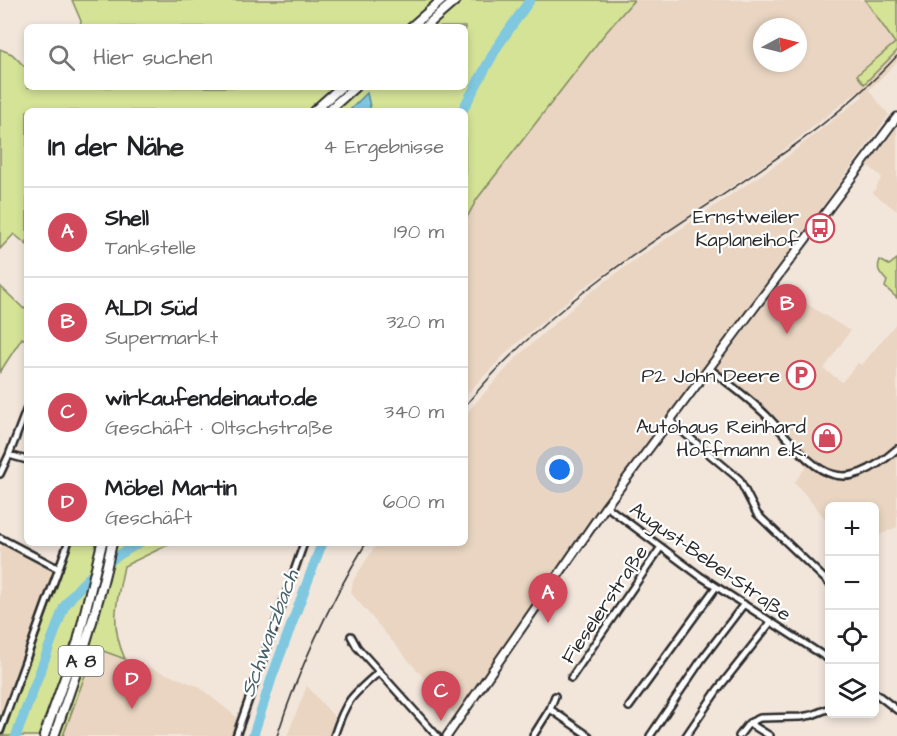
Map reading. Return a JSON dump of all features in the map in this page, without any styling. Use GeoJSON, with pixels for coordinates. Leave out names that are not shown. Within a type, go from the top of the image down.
{"type":"FeatureCollection","features":[{"type":"Feature","properties":{"kind":"highway"},"geometry":{"type":"LineString","coordinates":[[414,24],[442,0]]}},
{"type":"Feature","properties":{"kind":"highway"},"geometry":{"type":"LineString","coordinates":[[428,24],[456,0]]}},
{"type":"Feature","properties":{"kind":"highway"},"geometry":{"type":"LineString","coordinates":[[317,108],[338,90]]}},
{"type":"Feature","properties":{"kind":"highway"},"geometry":{"type":"LineString","coordinates":[[331,108],[352,90]]}},
{"type":"Feature","properties":{"kind":"highway","name":"A 8"},"geometry":{"type":"LineString","coordinates":[[44,736],[78,641],[101,546]]}},
{"type":"Feature","properties":{"kind":"highway","name":"A 8"},"geometry":{"type":"LineString","coordinates":[[54,736],[88,639],[111,546]]}},
{"type":"Feature","properties":{"kind":"main road"},"geometry":{"type":"LineString","coordinates":[[447,736],[606,506],[897,117]]}},
{"type":"Feature","properties":{"kind":"street"},"geometry":{"type":"LineString","coordinates":[[710,369],[754,404],[812,464],[826,473],[839,476],[858,475],[877,465],[897,448]]}},
{"type":"Feature","properties":{"kind":"street"},"geometry":{"type":"LineString","coordinates":[[0,474],[24,416]]}},
{"type":"Feature","properties":{"kind":"street"},"geometry":{"type":"LineString","coordinates":[[670,421],[739,479],[757,514],[825,579]]}},
{"type":"Feature","properties":{"kind":"street"},"geometry":{"type":"LineString","coordinates":[[9,455],[24,459]]}},
{"type":"Feature","properties":{"kind":"street","name":"August-Bebel-Straße"},"geometry":{"type":"LineString","coordinates":[[606,506],[716,587],[825,657]]}},
{"type":"Feature","properties":{"kind":"street"},"geometry":{"type":"LineString","coordinates":[[0,538],[59,568]]}},
{"type":"Feature","properties":{"kind":"street"},"geometry":{"type":"LineString","coordinates":[[0,731],[67,546]]}},
{"type":"Feature","properties":{"kind":"street"},"geometry":{"type":"LineString","coordinates":[[236,736],[303,546]]}},
{"type":"Feature","properties":{"kind":"street","name":"Fieselerstraße"},"geometry":{"type":"LineString","coordinates":[[571,678],[661,547]]}},
{"type":"Feature","properties":{"kind":"street"},"geometry":{"type":"LineString","coordinates":[[629,707],[716,587]]}},
{"type":"Feature","properties":{"kind":"street"},"geometry":{"type":"LineString","coordinates":[[651,736],[702,659],[744,604]]}},
{"type":"Feature","properties":{"kind":"street"},"geometry":{"type":"LineString","coordinates":[[686,736],[718,689],[771,622]]}},
{"type":"Feature","properties":{"kind":"street"},"geometry":{"type":"LineString","coordinates":[[351,636],[357,647],[437,736]]}},
{"type":"Feature","properties":{"kind":"street"},"geometry":{"type":"LineString","coordinates":[[334,736],[342,711],[350,698],[379,672]]}},
{"type":"Feature","properties":{"kind":"street"},"geometry":{"type":"LineString","coordinates":[[533,736],[555,696]]}},
{"type":"Feature","properties":{"kind":"street"},"geometry":{"type":"LineString","coordinates":[[879,696],[897,711]]}},
{"type":"Feature","properties":{"kind":"street"},"geometry":{"type":"LineString","coordinates":[[549,709],[588,736]]}},
{"type":"Feature","properties":{"kind":"street"},"geometry":{"type":"LineString","coordinates":[[740,736],[749,723],[760,718],[812,715],[825,710]]}},
{"type":"Feature","properties":{"kind":"street"},"geometry":{"type":"LineString","coordinates":[[749,723],[770,736]]}},
{"type":"Feature","properties":{"kind":"shaded area"},"geometry":{"type":"Polygon","coordinates":[[[634,0],[865,0],[895,43],[864,84],[897,51],[897,62],[869,90],[889,115],[571,550],[457,717],[351,593],[353,581],[375,546],[468,546],[468,412],[477,401],[519,355],[588,294],[780,162],[863,96],[858,91],[775,157],[583,288],[511,348],[468,393],[468,216],[477,199],[603,36],[634,0]]]}},
{"type":"Feature","properties":{"kind":"shaded area"},"geometry":{"type":"Polygon","coordinates":[[[897,127],[897,211],[873,193],[882,177],[867,165],[897,127]]]}},
{"type":"Feature","properties":{"kind":"shaded area"},"geometry":{"type":"Polygon","coordinates":[[[778,286],[850,331],[824,369],[842,382],[858,363],[862,365],[897,322],[897,527],[879,535],[879,502],[825,502],[825,518],[794,483],[806,467],[761,418],[711,375],[778,286]]]}},
{"type":"Feature","properties":{"kind":"shaded area"},"geometry":{"type":"Polygon","coordinates":[[[3,544],[54,571],[0,719],[0,549],[3,544]]]}},
{"type":"Feature","properties":{"kind":"shaded area"},"geometry":{"type":"Polygon","coordinates":[[[95,647],[198,686],[244,723],[240,736],[63,736],[95,647]]]}},
{"type":"Feature","properties":{"kind":"shaded area"},"geometry":{"type":"Polygon","coordinates":[[[307,686],[337,720],[331,736],[287,736],[307,686]]]}},
{"type":"Feature","properties":{"kind":"green space"},"geometry":{"type":"Polygon","coordinates":[[[72,0],[634,0],[603,36],[477,199],[468,216],[468,108],[24,108],[24,242],[14,234],[0,249],[0,49],[12,54],[24,66],[24,90],[468,90],[468,24],[80,24],[72,0]]]}},
{"type":"Feature","properties":{"kind":"green space"},"geometry":{"type":"Polygon","coordinates":[[[865,0],[897,0],[897,51],[864,84],[857,75],[895,43],[865,0]]]}},
{"type":"Feature","properties":{"kind":"green space"},"geometry":{"type":"Polygon","coordinates":[[[897,259],[897,298],[885,287],[887,281],[878,266],[880,260],[889,265],[897,259]]]}},
{"type":"Feature","properties":{"kind":"green space"},"geometry":{"type":"Polygon","coordinates":[[[0,286],[24,309],[24,339],[22,338],[0,372],[0,286]]]}},
{"type":"Feature","properties":{"kind":"green space"},"geometry":{"type":"Polygon","coordinates":[[[71,546],[96,546],[87,592],[108,582],[116,546],[166,546],[124,566],[117,602],[116,623],[125,659],[95,648],[63,736],[3,736],[71,546]]]}},
{"type":"Feature","properties":{"kind":"water"},"geometry":{"type":"Polygon","coordinates":[[[367,93],[370,108],[352,108],[367,93]]]}},
{"type":"Feature","properties":{"kind":"waterway","name":"Schwarzbach"},"geometry":{"type":"LineString","coordinates":[[464,108],[497,47],[530,0]]}},
{"type":"Feature","properties":{"kind":"waterway"},"geometry":{"type":"LineString","coordinates":[[16,736],[64,607],[97,570],[134,546]]}},
{"type":"Feature","properties":{"kind":"waterway","name":"Schwarzbach"},"geometry":{"type":"LineString","coordinates":[[253,736],[273,674],[321,546]]}},
{"type":"Feature","properties":{"kind":"railway"},"geometry":{"type":"LineString","coordinates":[[468,402],[512,354],[565,307],[639,251],[792,147],[864,89],[897,56]]}},
{"type":"Feature","properties":{"kind":"railway"},"geometry":{"type":"LineString","coordinates":[[277,736],[316,637],[364,546]]}},
{"type":"Feature","properties":{"kind":"place","name":"Ernstweiler Kaplaneihof"},"geometry":{"type":"Point","coordinates":[820,228]}},
{"type":"Feature","properties":{"kind":"place","name":"ALDI Süd"},"geometry":{"type":"Point","coordinates":[787,334]}},
{"type":"Feature","properties":{"kind":"place","name":"P2 John Deere"},"geometry":{"type":"Point","coordinates":[801,375]}},
{"type":"Feature","properties":{"kind":"place","name":"Autohaus Reinhard Hoffmann e.K."},"geometry":{"type":"Point","coordinates":[827,438]}},
{"type":"Feature","properties":{"kind":"place","name":"Shell"},"geometry":{"type":"Point","coordinates":[548,623]}},
{"type":"Feature","properties":{"kind":"place","name":"Möbel Martin"},"geometry":{"type":"Point","coordinates":[132,709]}},
{"type":"Feature","properties":{"kind":"place","name":"wirkaufendeinauto.de"},"geometry":{"type":"Point","coordinates":[441,721]}}]}
